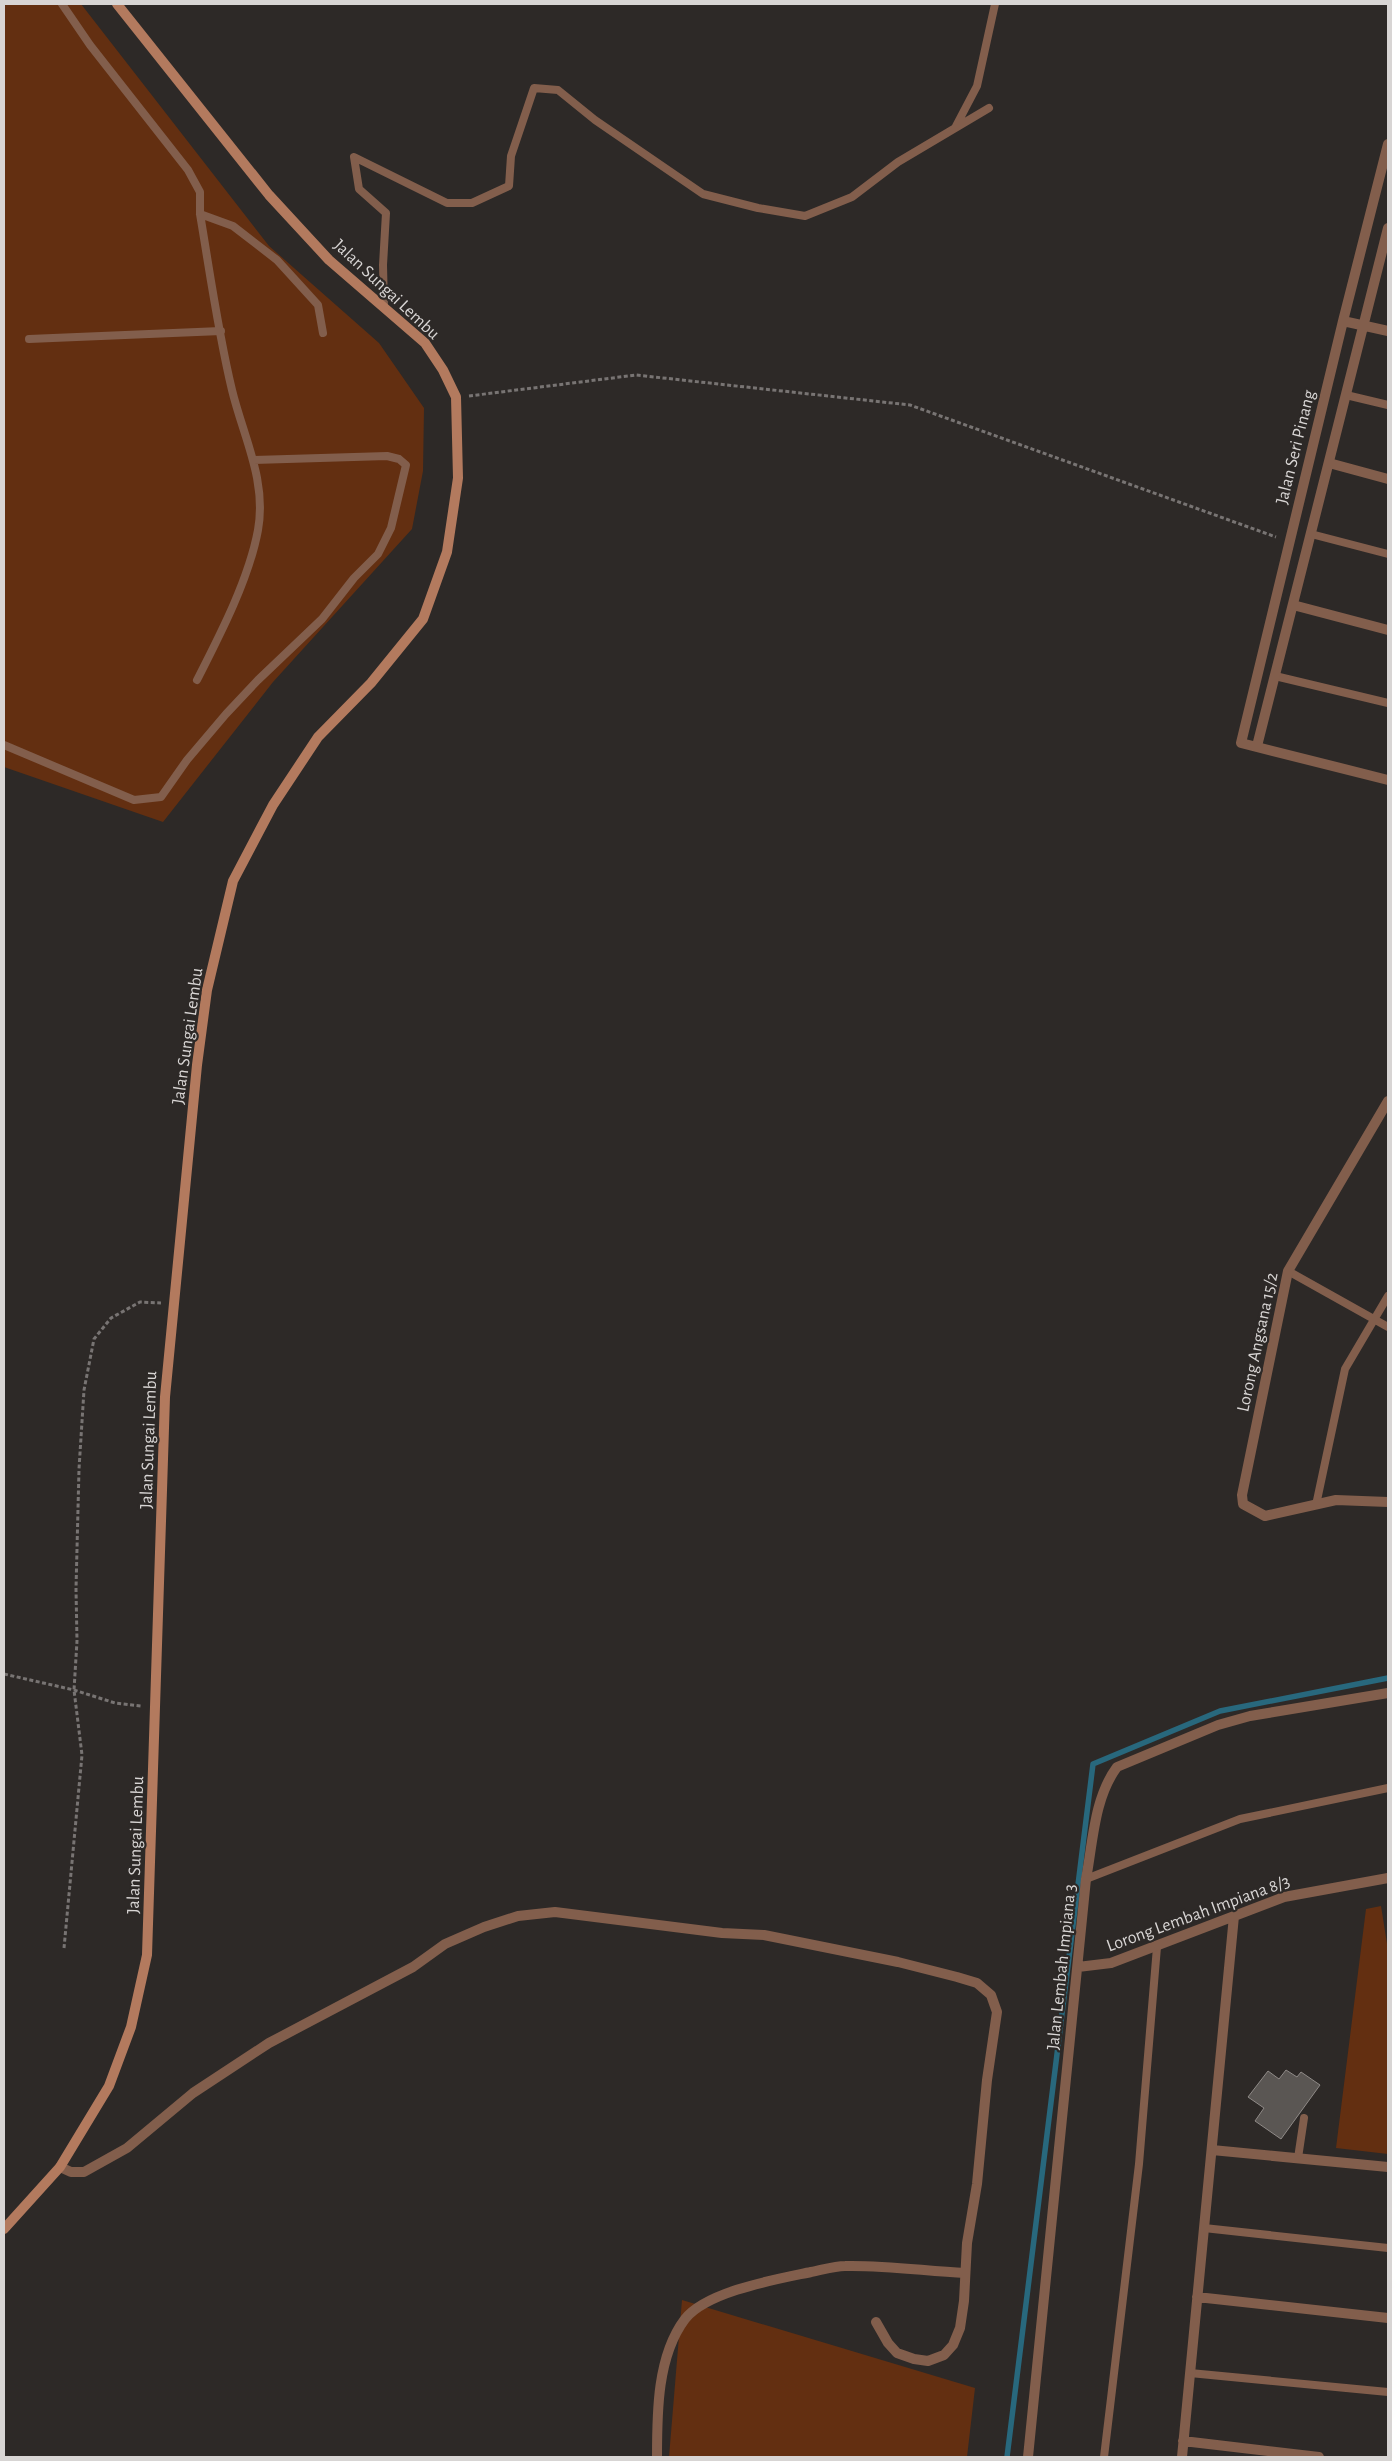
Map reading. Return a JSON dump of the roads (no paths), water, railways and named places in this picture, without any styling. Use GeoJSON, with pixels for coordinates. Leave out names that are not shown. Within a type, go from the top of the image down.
{"type":"FeatureCollection","features":[{"type":"Feature","properties":{"kind":"main road","name":"Jalan Sungai Lembu"},"geometry":{"type":"LineString","coordinates":[[4,2229],[60,2167],[110,2086],[131,2026],[147,1955],[165,1397],[197,1065],[207,990],[233,881],[273,805],[318,737],[371,683],[423,619],[447,552],[458,478],[456,397],[443,370],[425,343],[329,260],[269,195],[117,4]]}},
{"type":"Feature","properties":{"kind":"street","name":"Jalan Seri Pinang"},"geometry":{"type":"LineString","coordinates":[[1388,144],[1343,321],[1241,743],[1388,780]]}},
{"type":"Feature","properties":{"kind":"street","name":"Jalan Seri Pinang"},"geometry":{"type":"LineString","coordinates":[[1257,746],[1388,228]]}},
{"type":"Feature","properties":{"kind":"street"},"geometry":{"type":"LineString","coordinates":[[1343,321],[1388,332]]}},
{"type":"Feature","properties":{"kind":"street"},"geometry":{"type":"LineString","coordinates":[[1329,464],[1388,479]]}},
{"type":"Feature","properties":{"kind":"street"},"geometry":{"type":"LineString","coordinates":[[1293,605],[1388,630]]}},
{"type":"Feature","properties":{"kind":"street","name":"Lorong Angsana 15/2"},"geometry":{"type":"LineString","coordinates":[[1316,1505],[1265,1516],[1244,1504],[1242,1496],[1288,1271],[1388,1101]]}},
{"type":"Feature","properties":{"kind":"street"},"geometry":{"type":"LineString","coordinates":[[1316,1505],[1336,1500],[1388,1502]]}},
{"type":"Feature","properties":{"kind":"street","name":"Jalan Lembah Impiana 3"},"geometry":{"type":"LineString","coordinates":[[1028,2457],[1086,1879],[1106,1781],[1117,1767],[1218,1725],[1250,1716],[1388,1693]]}},
{"type":"Feature","properties":{"kind":"street","name":"Lorong Lembah Impiana 8/3"},"geometry":{"type":"LineString","coordinates":[[1078,1967],[1112,1963],[1284,1896],[1388,1878]]}},
{"type":"Feature","properties":{"kind":"street"},"geometry":{"type":"LineString","coordinates":[[60,2167],[71,2172],[84,2172],[127,2148],[194,2093],[269,2043],[412,1967],[445,1944],[484,1927],[518,1916],[555,1912],[722,1933],[764,1935],[898,1962],[976,1983],[991,1994],[997,2012],[987,2080],[977,2184],[967,2243],[960,2328],[953,2345],[944,2355],[928,2361],[914,2359],[897,2353],[888,2343],[876,2322]]}},
{"type":"Feature","properties":{"kind":"street"},"geometry":{"type":"LineString","coordinates":[[1182,2457],[1234,1916]]}},
{"type":"Feature","properties":{"kind":"street"},"geometry":{"type":"LineString","coordinates":[[1212,2150],[1388,2167]]}},
{"type":"Feature","properties":{"kind":"street"},"geometry":{"type":"LineString","coordinates":[[657,2457],[657,2425],[663,2372],[673,2340],[686,2318],[699,2305],[729,2293],[773,2280],[843,2266],[965,2273]]}},
{"type":"Feature","properties":{"kind":"street"},"geometry":{"type":"LineString","coordinates":[[1197,2297],[1388,2318]]}},
{"type":"Feature","properties":{"kind":"street"},"geometry":{"type":"LineString","coordinates":[[1183,2441],[1319,2457]]}},
{"type":"Feature","properties":{"kind":"lane"},"geometry":{"type":"LineString","coordinates":[[62,4],[90,45],[188,170],[200,192],[200,214],[232,390],[253,460],[260,497],[258,530],[241,585],[197,680]]}},
{"type":"Feature","properties":{"kind":"lane"},"geometry":{"type":"LineString","coordinates":[[956,126],[977,86],[995,4]]}},
{"type":"Feature","properties":{"kind":"lane"},"geometry":{"type":"LineString","coordinates":[[384,306],[383,265],[386,214],[358,189],[354,157],[447,203],[472,203],[509,186],[511,156],[534,88],[558,90],[595,120],[703,194],[758,208],[805,216],[852,197],[898,162],[988,108]]}},
{"type":"Feature","properties":{"kind":"lane"},"geometry":{"type":"LineString","coordinates":[[200,214],[233,226],[277,260],[318,305],[323,333]]}},
{"type":"Feature","properties":{"kind":"lane"},"geometry":{"type":"LineString","coordinates":[[29,339],[221,331]]}},
{"type":"Feature","properties":{"kind":"lane"},"geometry":{"type":"LineString","coordinates":[[1346,395],[1388,405]]}},
{"type":"Feature","properties":{"kind":"lane"},"geometry":{"type":"LineString","coordinates":[[4,745],[134,800],[161,797],[187,760],[226,714],[258,680],[322,619],[354,578],[378,554],[391,528],[406,465],[399,459],[387,456],[253,460]]}},
{"type":"Feature","properties":{"kind":"lane"},"geometry":{"type":"LineString","coordinates":[[1311,534],[1388,554]]}},
{"type":"Feature","properties":{"kind":"lane"},"geometry":{"type":"LineString","coordinates":[[1275,676],[1388,703]]}},
{"type":"Feature","properties":{"kind":"lane"},"geometry":{"type":"LineString","coordinates":[[1288,1271],[1388,1327]]}},
{"type":"Feature","properties":{"kind":"lane"},"geometry":{"type":"LineString","coordinates":[[1316,1505],[1345,1369],[1388,1296]]}},
{"type":"Feature","properties":{"kind":"lane"},"geometry":{"type":"LineString","coordinates":[[1086,1879],[1240,1819],[1388,1788]]}},
{"type":"Feature","properties":{"kind":"lane"},"geometry":{"type":"LineString","coordinates":[[1104,2457],[1139,2164],[1157,1947]]}},
{"type":"Feature","properties":{"kind":"lane"},"geometry":{"type":"LineString","coordinates":[[1298,2158],[1304,2118]]}},
{"type":"Feature","properties":{"kind":"lane"},"geometry":{"type":"LineString","coordinates":[[1204,2228],[1388,2248]]}},
{"type":"Feature","properties":{"kind":"lane"},"geometry":{"type":"LineString","coordinates":[[1190,2373],[1388,2392]]}},
{"type":"Feature","properties":{"kind":"waterway"},"geometry":{"type":"LineString","coordinates":[[1007,2457],[1093,1764],[1220,1711],[1388,1678]]}}]}
